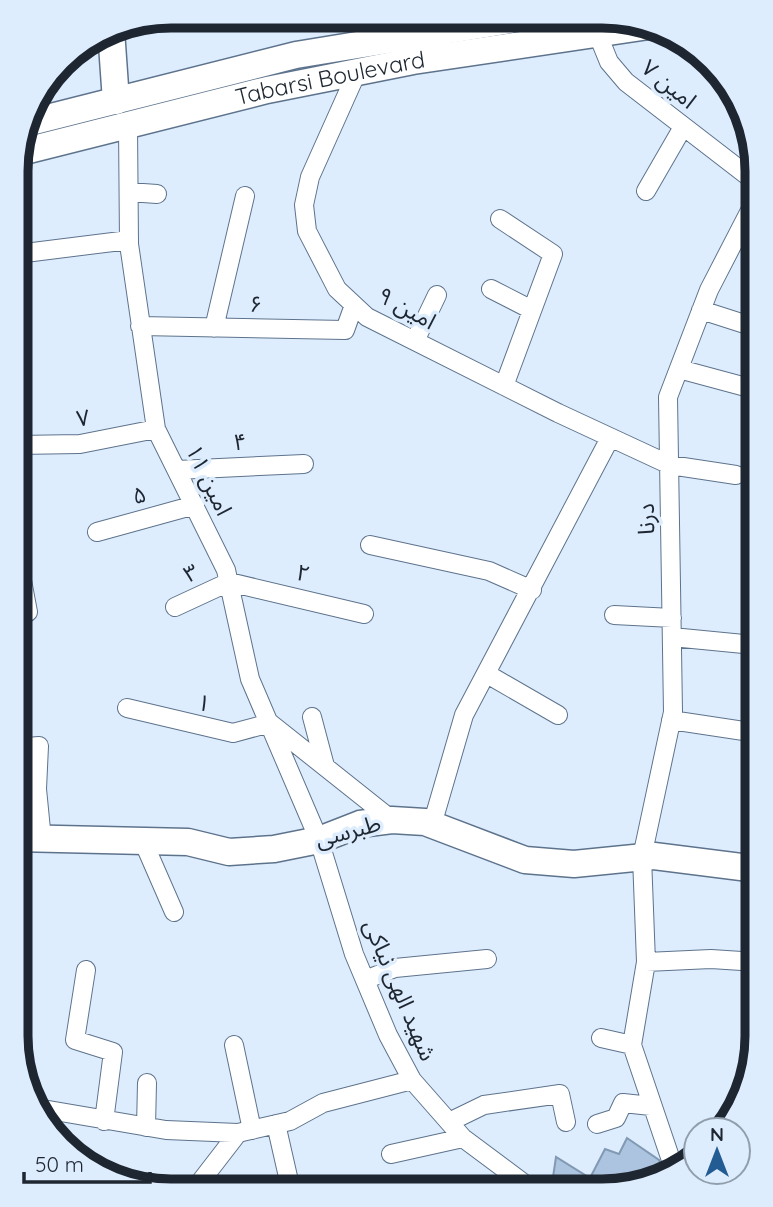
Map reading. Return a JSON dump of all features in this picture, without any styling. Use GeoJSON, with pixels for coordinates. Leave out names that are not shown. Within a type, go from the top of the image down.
{"type":"FeatureCollection","features":[{"type":"Feature","properties":{"kind":"main road","name":"Tabarsi Boulevard"},"geometry":{"type":"LineString","coordinates":[[38,119],[296,55],[461,28]]}},
{"type":"Feature","properties":{"kind":"main road","name":"Tabarsi Boulevard"},"geometry":{"type":"LineString","coordinates":[[30,150],[267,90],[498,47],[625,30]]}},
{"type":"Feature","properties":{"kind":"main road"},"geometry":{"type":"LineString","coordinates":[[112,41],[116,101]]}},
{"type":"Feature","properties":{"kind":"main road","name":"طبرسی"},"geometry":{"type":"LineString","coordinates":[[29,839],[188,842],[229,852],[274,849],[319,840],[359,824],[392,820],[432,825],[525,860],[575,863],[642,857],[745,868]]}},
{"type":"Feature","properties":{"kind":"street","name":"امین ۷"},"geometry":{"type":"LineString","coordinates":[[598,35],[609,62],[626,82],[745,174]]}},
{"type":"Feature","properties":{"kind":"street","name":"امین ۹"},"geometry":{"type":"LineString","coordinates":[[358,72],[310,177],[304,205],[307,231],[337,289],[367,317],[610,438],[670,465],[736,475]]}},
{"type":"Feature","properties":{"kind":"street","name":"امین ۱۱"},"geometry":{"type":"LineString","coordinates":[[128,126],[129,240],[156,429],[226,570],[250,679],[319,840]]}},
{"type":"Feature","properties":{"kind":"street"},"geometry":{"type":"LineString","coordinates":[[646,191],[683,127]]}},
{"type":"Feature","properties":{"kind":"street"},"geometry":{"type":"LineString","coordinates":[[128,192],[157,194]]}},
{"type":"Feature","properties":{"kind":"street"},"geometry":{"type":"LineString","coordinates":[[214,328],[245,196]]}},
{"type":"Feature","properties":{"kind":"street"},"geometry":{"type":"LineString","coordinates":[[500,219],[553,254],[503,386]]}},
{"type":"Feature","properties":{"kind":"street","name":"درنا"},"geometry":{"type":"LineString","coordinates":[[632,1045],[646,962],[642,857],[671,720],[668,397],[701,310],[745,221]]}},
{"type":"Feature","properties":{"kind":"street"},"geometry":{"type":"LineString","coordinates":[[28,253],[129,240]]}},
{"type":"Feature","properties":{"kind":"street"},"geometry":{"type":"LineString","coordinates":[[491,289],[532,310]]}},
{"type":"Feature","properties":{"kind":"street"},"geometry":{"type":"LineString","coordinates":[[415,341],[437,295]]}},
{"type":"Feature","properties":{"kind":"street","name":"۶"},"geometry":{"type":"LineString","coordinates":[[140,326],[345,330],[354,305]]}},
{"type":"Feature","properties":{"kind":"street"},"geometry":{"type":"LineString","coordinates":[[701,310],[745,324]]}},
{"type":"Feature","properties":{"kind":"street"},"geometry":{"type":"LineString","coordinates":[[679,369],[745,387]]}},
{"type":"Feature","properties":{"kind":"street","name":"۷"},"geometry":{"type":"LineString","coordinates":[[28,445],[80,444],[156,429]]}},
{"type":"Feature","properties":{"kind":"street"},"geometry":{"type":"LineString","coordinates":[[432,825],[464,715],[488,674],[610,438]]}},
{"type":"Feature","properties":{"kind":"street","name":"۴"},"geometry":{"type":"LineString","coordinates":[[177,470],[304,464]]}},
{"type":"Feature","properties":{"kind":"street","name":"۵"},"geometry":{"type":"LineString","coordinates":[[97,532],[195,505]]}},
{"type":"Feature","properties":{"kind":"street"},"geometry":{"type":"LineString","coordinates":[[370,545],[489,571],[532,590]]}},
{"type":"Feature","properties":{"kind":"street","name":"۳"},"geometry":{"type":"LineString","coordinates":[[175,607],[229,582]]}},
{"type":"Feature","properties":{"kind":"street","name":"۲"},"geometry":{"type":"LineString","coordinates":[[229,582],[364,614]]}},
{"type":"Feature","properties":{"kind":"street"},"geometry":{"type":"LineString","coordinates":[[614,615],[672,618]]}},
{"type":"Feature","properties":{"kind":"street"},"geometry":{"type":"LineString","coordinates":[[672,637],[745,644]]}},
{"type":"Feature","properties":{"kind":"street"},"geometry":{"type":"LineString","coordinates":[[488,674],[558,715]]}},
{"type":"Feature","properties":{"kind":"street","name":"۱"},"geometry":{"type":"LineString","coordinates":[[127,708],[233,733],[270,723]]}},
{"type":"Feature","properties":{"kind":"street"},"geometry":{"type":"LineString","coordinates":[[312,717],[325,766]]}},
{"type":"Feature","properties":{"kind":"street"},"geometry":{"type":"LineString","coordinates":[[671,720],[745,731]]}},
{"type":"Feature","properties":{"kind":"street"},"geometry":{"type":"LineString","coordinates":[[270,723],[392,820]]}},
{"type":"Feature","properties":{"kind":"street"},"geometry":{"type":"LineString","coordinates":[[28,747],[39,746],[37,789],[29,839]]}},
{"type":"Feature","properties":{"kind":"street","name":"شهید الهی نیاکی"},"geometry":{"type":"LineString","coordinates":[[319,840],[365,981],[388,1035],[412,1080],[463,1138],[508,1179]]}},
{"type":"Feature","properties":{"kind":"street"},"geometry":{"type":"LineString","coordinates":[[143,841],[174,912]]}},
{"type":"Feature","properties":{"kind":"street"},"geometry":{"type":"LineString","coordinates":[[365,981],[395,968],[487,959]]}},
{"type":"Feature","properties":{"kind":"street"},"geometry":{"type":"LineString","coordinates":[[646,962],[711,959],[745,961]]}},
{"type":"Feature","properties":{"kind":"street"},"geometry":{"type":"LineString","coordinates":[[86,970],[75,1040],[113,1052],[104,1121]]}},
{"type":"Feature","properties":{"kind":"street"},"geometry":{"type":"LineString","coordinates":[[601,1038],[632,1045],[650,1106],[671,1161]]}},
{"type":"Feature","properties":{"kind":"street"},"geometry":{"type":"LineString","coordinates":[[204,1179],[245,1131],[234,1045]]}},
{"type":"Feature","properties":{"kind":"street"},"geometry":{"type":"LineString","coordinates":[[49,1110],[146,1127],[245,1131],[289,1121],[324,1103],[412,1080]]}},
{"type":"Feature","properties":{"kind":"street"},"geometry":{"type":"LineString","coordinates":[[146,1127],[147,1083]]}},
{"type":"Feature","properties":{"kind":"street"},"geometry":{"type":"LineString","coordinates":[[449,1122],[484,1105],[560,1094],[566,1122]]}},
{"type":"Feature","properties":{"kind":"street"},"geometry":{"type":"LineString","coordinates":[[597,1124],[616,1118],[623,1103],[650,1106]]}},
{"type":"Feature","properties":{"kind":"street"},"geometry":{"type":"LineString","coordinates":[[276,1124],[288,1179]]}},
{"type":"Feature","properties":{"kind":"street"},"geometry":{"type":"LineString","coordinates":[[391,1154],[463,1138]]}},
{"type":"Feature","properties":{"kind":"building"},"geometry":{"type":"Polygon","coordinates":[[[627,1138],[659,1160],[661,1166],[639,1174],[611,1179],[553,1177],[556,1157],[590,1178],[605,1149],[619,1154],[627,1138]]]}}]}
